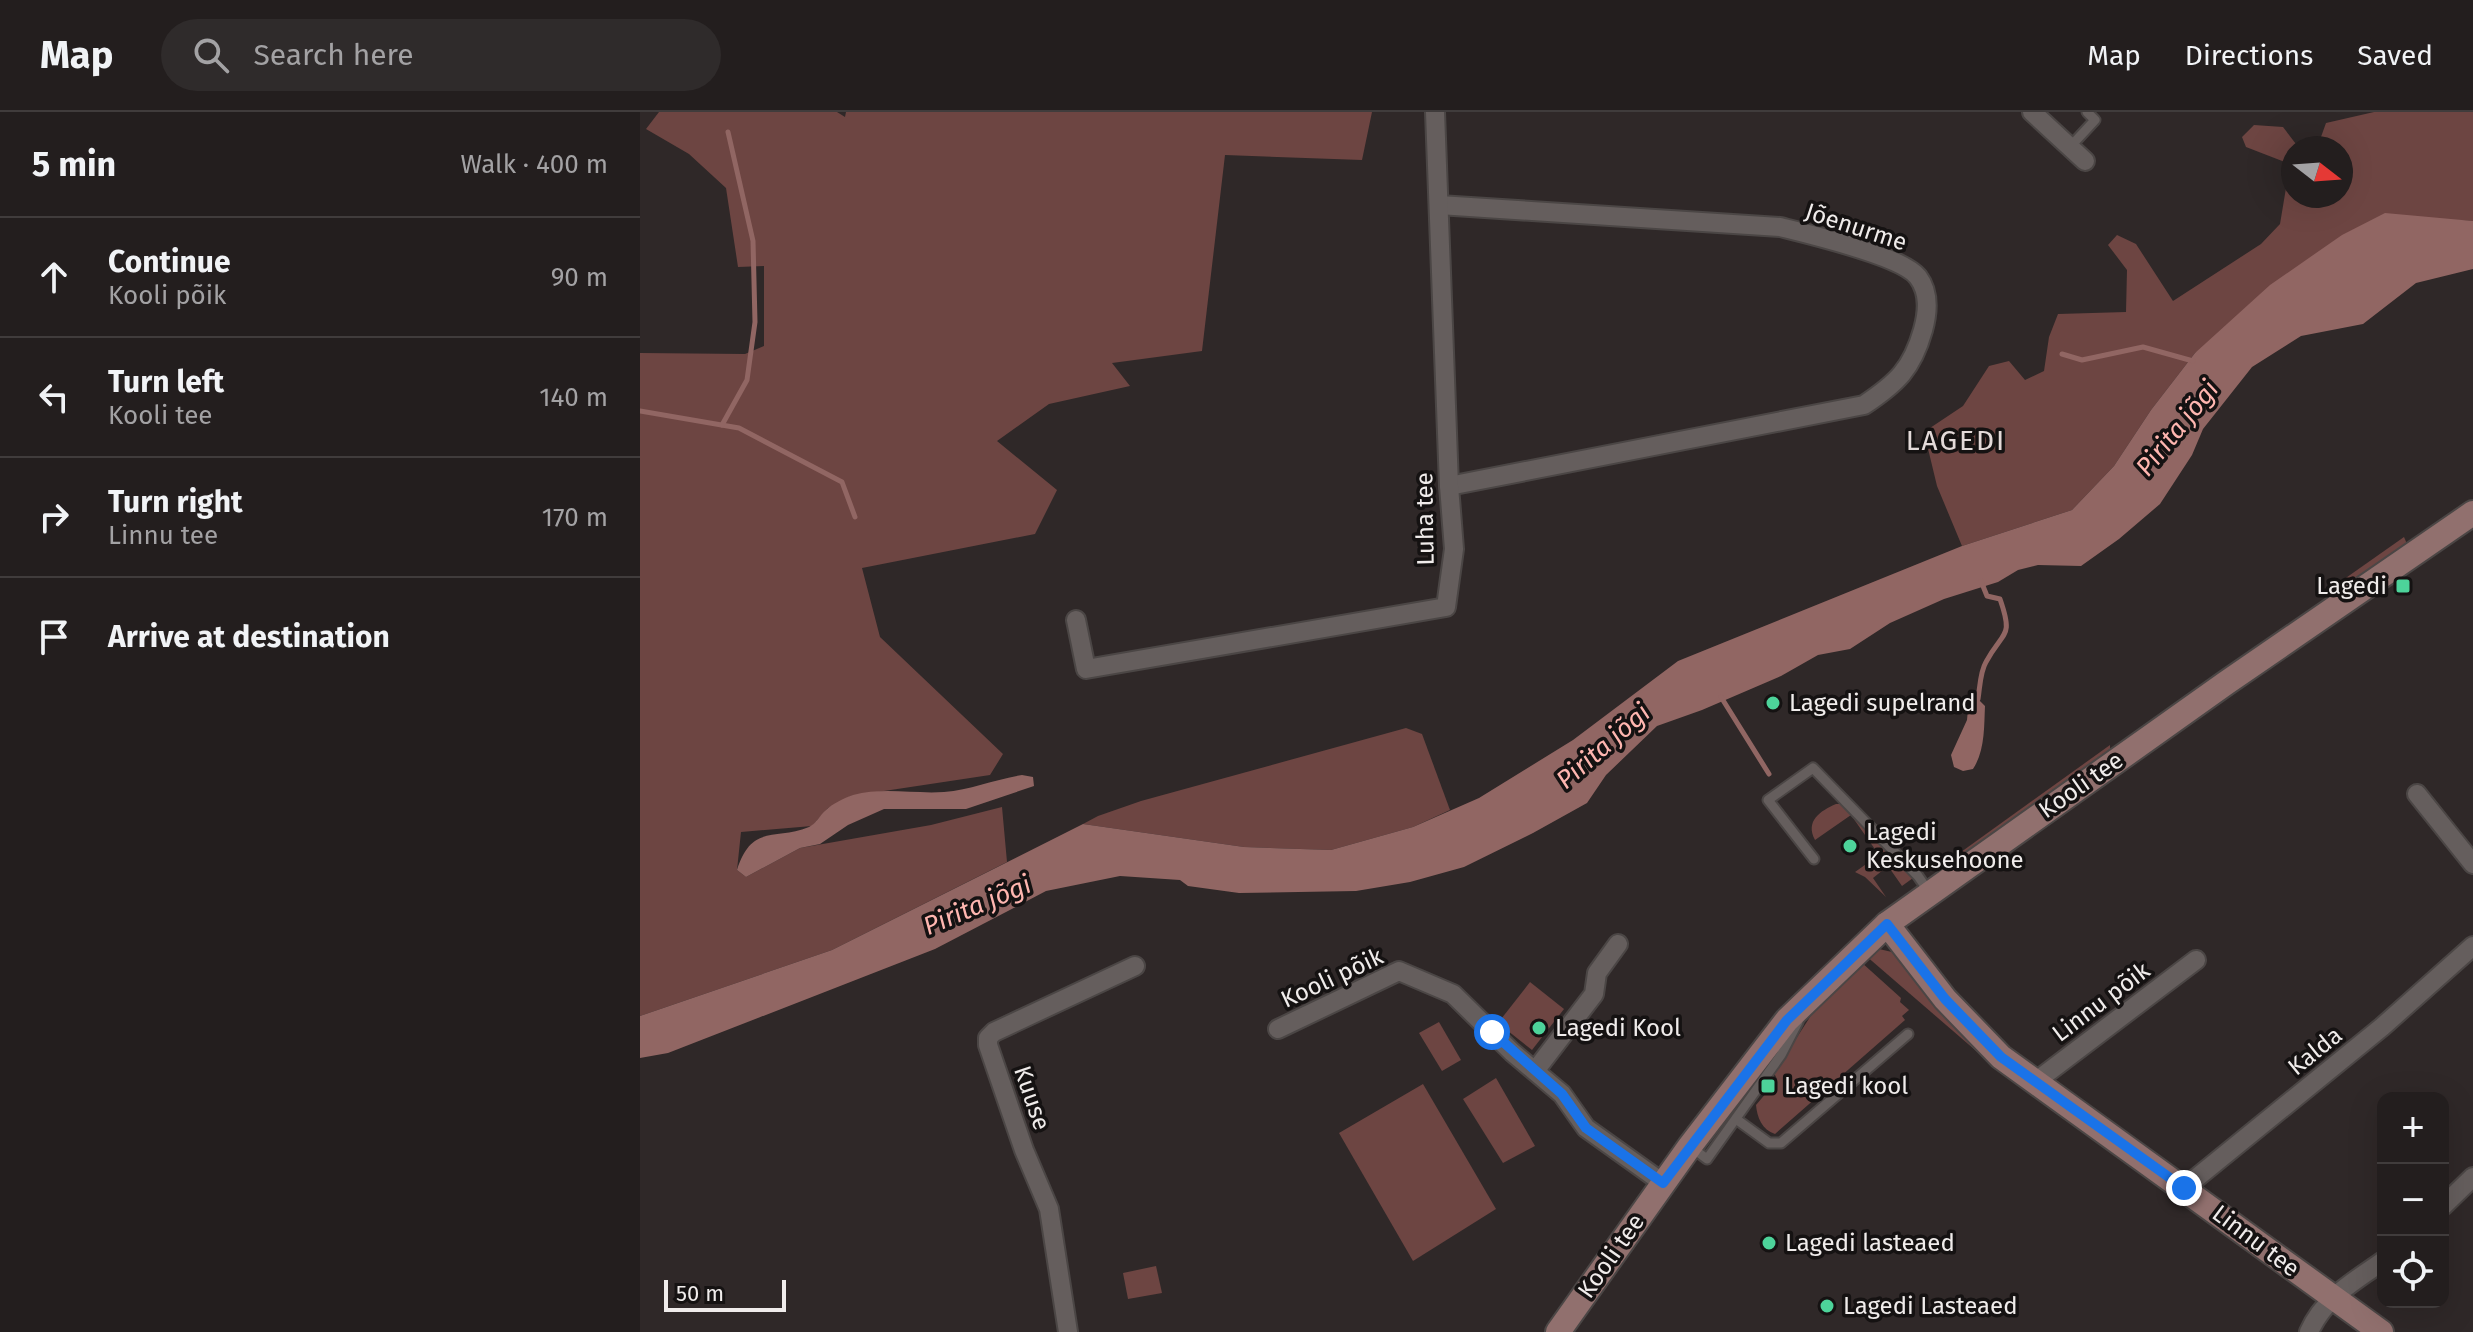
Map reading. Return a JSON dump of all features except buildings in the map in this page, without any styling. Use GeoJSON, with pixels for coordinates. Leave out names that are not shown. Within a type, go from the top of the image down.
{"type":"FeatureCollection","features":[{"type":"Feature","properties":{"kind":"street","name":"Luha tee"},"geometry":{"type":"LineString","coordinates":[[1076,620],[1086,669],[1446,607],[1454,549],[1435,112]]}},
{"type":"Feature","properties":{"kind":"street"},"geometry":{"type":"LineString","coordinates":[[2032,112],[2085,161]]}},
{"type":"Feature","properties":{"kind":"street","name":"Jõenurme"},"geometry":{"type":"LineString","coordinates":[[1439,205],[1780,227],[1823,237],[1900,265],[1915,273],[1927,292],[1927,316],[1910,365],[1893,385],[1864,405],[1449,486]]}},
{"type":"Feature","properties":{"kind":"street","name":"Kooli tee"},"geometry":{"type":"LineString","coordinates":[[1558,1332],[1690,1146],[1787,1020],[1887,924],[2192,707],[2473,513]]}},
{"type":"Feature","properties":{"kind":"street"},"geometry":{"type":"LineString","coordinates":[[2417,794],[2473,864]]}},
{"type":"Feature","properties":{"kind":"street","name":"Linnu tee"},"geometry":{"type":"LineString","coordinates":[[1887,924],[1945,999],[2001,1057],[2381,1332]]}},
{"type":"Feature","properties":{"kind":"street"},"geometry":{"type":"LineString","coordinates":[[1535,1071],[1594,994],[1597,973],[1618,944]]}},
{"type":"Feature","properties":{"kind":"street","name":"Kalda"},"geometry":{"type":"LineString","coordinates":[[2184,1188],[2382,1027],[2473,946]]}},
{"type":"Feature","properties":{"kind":"street","name":"Linnu põik"},"geometry":{"type":"LineString","coordinates":[[2035,1082],[2196,960]]}},
{"type":"Feature","properties":{"kind":"street","name":"Kuuse"},"geometry":{"type":"LineString","coordinates":[[1068,1332],[1049,1209],[1024,1150],[988,1038],[994,1032],[1135,966]]}},
{"type":"Feature","properties":{"kind":"street","name":"Kooli põik"},"geometry":{"type":"LineString","coordinates":[[1278,1029],[1399,971],[1453,994],[1562,1094],[1586,1128],[1663,1183]]}},
{"type":"Feature","properties":{"kind":"street"},"geometry":{"type":"LineString","coordinates":[[2449,1200],[2473,1177]]}},
{"type":"Feature","properties":{"kind":"street"},"geometry":{"type":"LineString","coordinates":[[2309,1332],[2331,1297],[2377,1265]]}},
{"type":"Feature","properties":{"kind":"lane"},"geometry":{"type":"LineString","coordinates":[[2070,147],[2095,120],[2087,112]]}},
{"type":"Feature","properties":{"kind":"lane"},"geometry":{"type":"LineString","coordinates":[[2410,570],[2421,562],[2426,546]]}},
{"type":"Feature","properties":{"kind":"lane"},"geometry":{"type":"LineString","coordinates":[[2346,601],[2366,599],[2399,578]]}},
{"type":"Feature","properties":{"kind":"lane"},"geometry":{"type":"LineString","coordinates":[[1814,859],[1768,800],[1813,768],[1918,876],[1929,892]]}},
{"type":"Feature","properties":{"kind":"lane"},"geometry":{"type":"LineString","coordinates":[[1690,1146],[1707,1159],[1781,1055],[1812,994]]}},
{"type":"Feature","properties":{"kind":"lane"},"geometry":{"type":"LineString","coordinates":[[1736,1119],[1769,1143],[1781,1143],[1908,1034]]}},
{"type":"Feature","properties":{"kind":"shaded area"},"geometry":{"type":"Polygon","coordinates":[[[659,112],[837,112],[845,117],[846,112],[1372,112],[1362,160],[1225,155],[1202,351],[1112,363],[1130,386],[1049,404],[997,441],[1057,490],[1035,534],[862,568],[880,637],[1003,754],[990,775],[851,796],[828,808],[812,826],[741,832],[737,870],[746,877],[800,848],[931,825],[1002,807],[1007,862],[832,950],[640,1016],[640,353],[745,354],[764,346],[764,266],[738,267],[726,188],[689,154],[646,129],[659,112]]]}},
{"type":"Feature","properties":{"kind":"shaded area"},"geometry":{"type":"Polygon","coordinates":[[[2374,112],[2473,112],[2473,221],[2429,219],[2195,353],[2151,410],[2114,466],[2072,510],[1962,546],[1937,486],[1924,432],[1963,406],[1989,366],[2009,361],[2025,380],[2044,371],[2049,337],[2058,314],[2126,312],[2127,270],[2108,245],[2117,235],[2136,244],[2173,301],[2261,244],[2280,224],[2283,208],[2353,208],[2353,136],[2321,136],[2326,123],[2374,112]]]}},
{"type":"Feature","properties":{"kind":"shaded area"},"geometry":{"type":"Polygon","coordinates":[[[2254,125],[2283,127],[2290,136],[2281,136],[2281,161],[2246,147],[2242,137],[2254,125]]]}},
{"type":"Feature","properties":{"kind":"shaded area"},"geometry":{"type":"Polygon","coordinates":[[[2404,537],[2407,544],[2403,549],[2330,598],[2323,594],[2404,537]]]}},
{"type":"Feature","properties":{"kind":"shaded area"},"geometry":{"type":"Polygon","coordinates":[[[1406,728],[1422,734],[1450,810],[1413,827],[1331,850],[1244,847],[1083,824],[1141,801],[1406,728]]]}},
{"type":"Feature","properties":{"kind":"shaded area"},"geometry":{"type":"Polygon","coordinates":[[[2110,745],[2105,755],[1949,865],[1943,865],[2110,745]]]}},
{"type":"Feature","properties":{"kind":"shaded area"},"geometry":{"type":"Polygon","coordinates":[[[1836,804],[1843,804],[1872,831],[1913,878],[1902,886],[1888,866],[1873,878],[1886,897],[1855,872],[1879,855],[1851,815],[1815,840],[1813,822],[1820,813],[1836,804]]]}},
{"type":"Feature","properties":{"kind":"shaded area"},"geometry":{"type":"Polygon","coordinates":[[[1879,949],[1892,952],[1901,960],[2048,1102],[2054,1112],[1982,1056],[1865,955],[1879,949]]]}},
{"type":"Feature","properties":{"kind":"shaded area"},"geometry":{"type":"Polygon","coordinates":[[[1861,962],[1901,998],[1900,1002],[1909,1010],[1902,1016],[1905,1020],[1775,1134],[1770,1132],[1761,1122],[1756,1105],[1776,1087],[1773,1084],[1777,1079],[1774,1073],[1819,1003],[1861,962]]]}},
{"type":"Feature","properties":{"kind":"shaded area"},"geometry":{"type":"Polygon","coordinates":[[[1530,982],[1564,1009],[1532,1050],[1498,1023],[1530,982]]]}},
{"type":"Feature","properties":{"kind":"shaded area"},"geometry":{"type":"Polygon","coordinates":[[[1439,1022],[1461,1060],[1442,1071],[1419,1033],[1439,1022]]]}},
{"type":"Feature","properties":{"kind":"shaded area"},"geometry":{"type":"Polygon","coordinates":[[[1496,1078],[1535,1146],[1503,1163],[1463,1099],[1496,1078]]]}},
{"type":"Feature","properties":{"kind":"shaded area"},"geometry":{"type":"Polygon","coordinates":[[[1423,1084],[1496,1209],[1413,1261],[1339,1133],[1423,1084]]]}},
{"type":"Feature","properties":{"kind":"shaded area"},"geometry":{"type":"Polygon","coordinates":[[[1156,1266],[1162,1293],[1128,1299],[1123,1273],[1156,1266]]]}},
{"type":"Feature","properties":{"kind":"water","name":"Pirita jõgi"},"geometry":{"type":"Polygon","coordinates":[[[2385,213],[2473,221],[2473,269],[2416,283],[2363,324],[2301,336],[2252,367],[2203,429],[2192,455],[2160,504],[2081,566],[2038,565],[2018,570],[1998,582],[1944,599],[1890,623],[1850,649],[1818,655],[1781,676],[1657,726],[1606,775],[1587,803],[1464,867],[1410,882],[1356,891],[1239,893],[1188,886],[1180,880],[1120,876],[1046,891],[935,949],[668,1053],[640,1058],[640,1016],[832,950],[1083,824],[1244,847],[1331,850],[1413,827],[1479,798],[1573,740],[1678,661],[1962,546],[2072,510],[2114,466],[2151,410],[2195,353],[2270,285],[2342,235],[2385,213]]]}},
{"type":"Feature","properties":{"kind":"water"},"geometry":{"type":"Polygon","coordinates":[[[1978,699],[1985,706],[1982,747],[1973,769],[1963,771],[1954,767],[1951,755],[1967,720],[1968,709],[1978,699]]]}},
{"type":"Feature","properties":{"kind":"water"},"geometry":{"type":"Polygon","coordinates":[[[1022,775],[1033,777],[1034,786],[966,809],[884,809],[848,825],[820,844],[800,848],[746,877],[737,870],[743,855],[757,839],[809,827],[831,806],[853,795],[876,791],[954,791],[1022,775]]]}},
{"type":"Feature","properties":{"kind":"waterway"},"geometry":{"type":"LineString","coordinates":[[722,425],[747,380],[755,322],[753,241],[728,132]]}},
{"type":"Feature","properties":{"kind":"waterway"},"geometry":{"type":"LineString","coordinates":[[2062,354],[2082,360],[2143,347],[2193,361]]}},
{"type":"Feature","properties":{"kind":"waterway"},"geometry":{"type":"LineString","coordinates":[[640,411],[739,428],[842,482],[855,517]]}},
{"type":"Feature","properties":{"kind":"waterway"},"geometry":{"type":"LineString","coordinates":[[1978,699],[1984,666],[2006,628],[2000,599],[1987,596],[1981,581]]}},
{"type":"Feature","properties":{"kind":"waterway"},"geometry":{"type":"LineString","coordinates":[[1721,697],[1769,774]]}},
{"type":"Feature","properties":{"kind":"place","name":"Lagedi"},"geometry":{"type":"Point","coordinates":[2403,586]}},
{"type":"Feature","properties":{"kind":"place","name":"Lagedi supelrand"},"geometry":{"type":"Point","coordinates":[1773,703]}},
{"type":"Feature","properties":{"kind":"place","name":"Lagedi Keskusehoone"},"geometry":{"type":"Point","coordinates":[1850,846]}},
{"type":"Feature","properties":{"kind":"place","name":"Lagedi Kool"},"geometry":{"type":"Point","coordinates":[1539,1028]}},
{"type":"Feature","properties":{"kind":"place","name":"Lagedi kool"},"geometry":{"type":"Point","coordinates":[1768,1086]}},
{"type":"Feature","properties":{"kind":"place","name":"Lagedi lasteaed"},"geometry":{"type":"Point","coordinates":[1769,1243]}},
{"type":"Feature","properties":{"kind":"place","name":"Lagedi Lasteaed"},"geometry":{"type":"Point","coordinates":[1827,1306]}},
{"type":"Feature","properties":{"kind":"district","name":"LAGEDI"},"geometry":{"type":"Point","coordinates":[1956,440]}},
{"type":"Feature","properties":{"kind":"route"},"geometry":{"type":"LineString","coordinates":[[1492,1032],[1562,1094],[1586,1128],[1663,1183],[1787,1020],[1887,924],[1945,999],[2001,1057],[2184,1188]]}}]}
